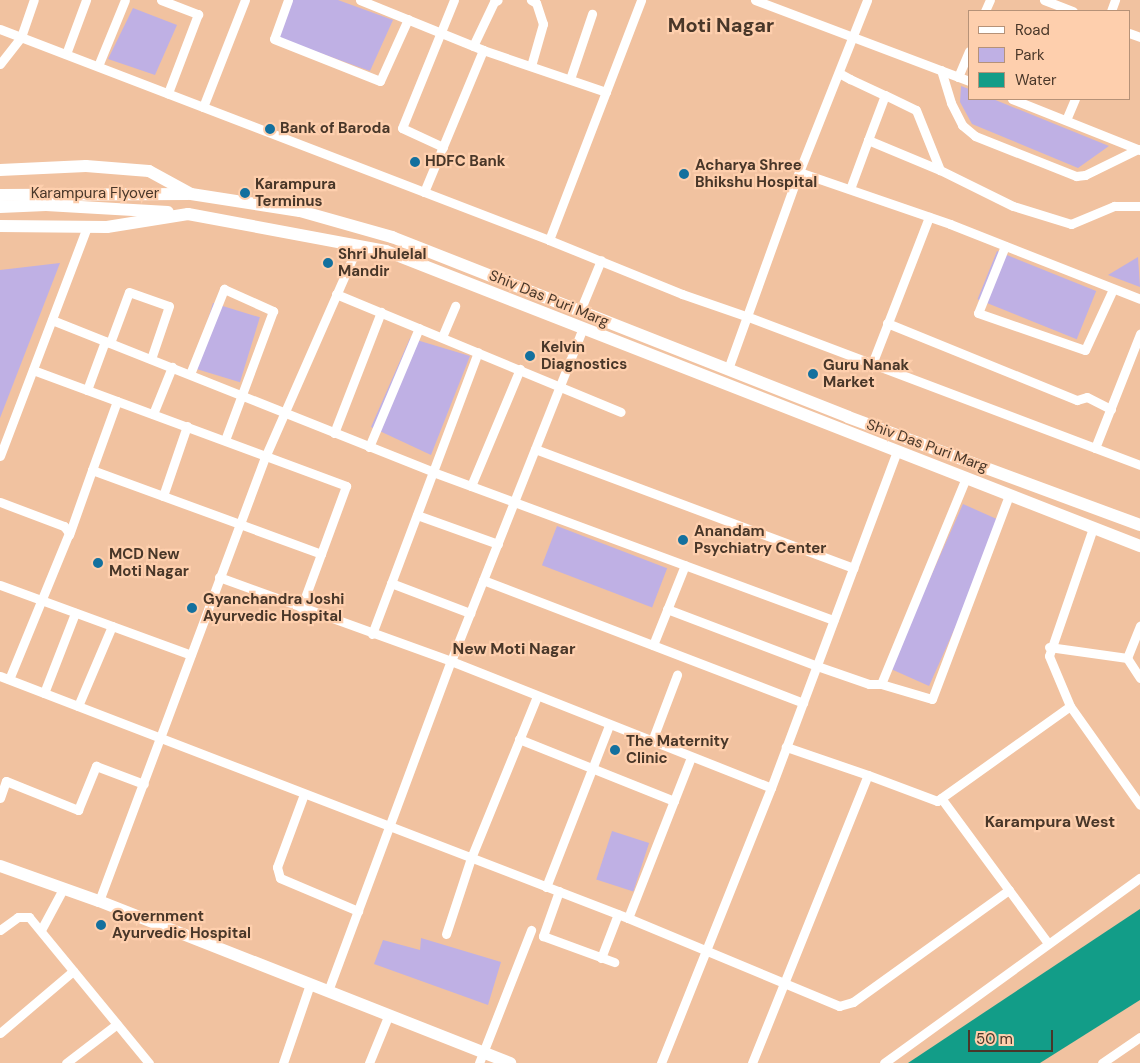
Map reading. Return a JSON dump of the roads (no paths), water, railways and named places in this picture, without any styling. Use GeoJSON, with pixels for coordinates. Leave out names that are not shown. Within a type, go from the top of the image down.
{"type":"FeatureCollection","features":[{"type":"Feature","properties":{"kind":"main road","name":"Shiv Das Puri Marg"},"geometry":{"type":"LineString","coordinates":[[0,170],[86,166],[149,171],[191,194],[300,211],[392,237],[728,369],[1140,525]]}},
{"type":"Feature","properties":{"kind":"main road","name":"Karampura Flyover"},"geometry":{"type":"LineString","coordinates":[[0,195],[191,194]]}},
{"type":"Feature","properties":{"kind":"main road","name":"Karampura Flyover"},"geometry":{"type":"LineString","coordinates":[[0,207],[46,205],[188,214]]}},
{"type":"Feature","properties":{"kind":"main road","name":"Shiv Das Puri Marg"},"geometry":{"type":"LineString","coordinates":[[0,226],[107,227],[188,214],[290,235],[386,251],[1140,546]]}},
{"type":"Feature","properties":{"kind":"main road"},"geometry":{"type":"LineString","coordinates":[[0,866],[99,901],[389,1014],[482,1057],[510,1063]]}},
{"type":"Feature","properties":{"kind":"street"},"geometry":{"type":"LineString","coordinates":[[0,64],[21,37],[34,0]]}},
{"type":"Feature","properties":{"kind":"street"},"geometry":{"type":"LineString","coordinates":[[66,54],[86,0]]}},
{"type":"Feature","properties":{"kind":"street"},"geometry":{"type":"LineString","coordinates":[[98,66],[125,0]]}},
{"type":"Feature","properties":{"kind":"street"},"geometry":{"type":"LineString","coordinates":[[161,0],[198,14],[168,93]]}},
{"type":"Feature","properties":{"kind":"street"},"geometry":{"type":"LineString","coordinates":[[203,107],[245,0]]}},
{"type":"Feature","properties":{"kind":"street"},"geometry":{"type":"LineString","coordinates":[[288,0],[274,39],[380,81],[408,20]]}},
{"type":"Feature","properties":{"kind":"street"},"geometry":{"type":"LineString","coordinates":[[443,147],[402,128],[454,0]]}},
{"type":"Feature","properties":{"kind":"street"},"geometry":{"type":"LineString","coordinates":[[473,46],[494,2],[498,0]]}},
{"type":"Feature","properties":{"kind":"street"},"geometry":{"type":"LineString","coordinates":[[531,0],[536,2],[543,24],[531,66]]}},
{"type":"Feature","properties":{"kind":"street"},"geometry":{"type":"LineString","coordinates":[[549,240],[641,0]]}},
{"type":"Feature","properties":{"kind":"street"},"geometry":{"type":"LineString","coordinates":[[755,0],[968,81]]}},
{"type":"Feature","properties":{"kind":"street"},"geometry":{"type":"LineString","coordinates":[[728,369],[800,172],[867,0]]}},
{"type":"Feature","properties":{"kind":"street"},"geometry":{"type":"LineString","coordinates":[[1044,0],[1070,10]]}},
{"type":"Feature","properties":{"kind":"street"},"geometry":{"type":"LineString","coordinates":[[363,1],[483,50],[606,92]]}},
{"type":"Feature","properties":{"kind":"street"},"geometry":{"type":"LineString","coordinates":[[570,80],[592,14]]}},
{"type":"Feature","properties":{"kind":"street"},"geometry":{"type":"LineString","coordinates":[[0,29],[549,240],[682,294],[746,316],[1139,463]]}},
{"type":"Feature","properties":{"kind":"street"},"geometry":{"type":"LineString","coordinates":[[424,192],[483,50]]}},
{"type":"Feature","properties":{"kind":"street"},"geometry":{"type":"LineString","coordinates":[[958,77],[968,53]]}},
{"type":"Feature","properties":{"kind":"street"},"geometry":{"type":"LineString","coordinates":[[942,70],[955,110],[968,132],[975,136],[1076,176],[1085,175],[1139,149]]}},
{"type":"Feature","properties":{"kind":"street"},"geometry":{"type":"LineString","coordinates":[[839,73],[916,110],[940,170]]}},
{"type":"Feature","properties":{"kind":"street"},"geometry":{"type":"LineString","coordinates":[[850,189],[885,95]]}},
{"type":"Feature","properties":{"kind":"street"},"geometry":{"type":"LineString","coordinates":[[1015,100],[1139,149]]}},
{"type":"Feature","properties":{"kind":"street"},"geometry":{"type":"LineString","coordinates":[[1066,120],[1075,100]]}},
{"type":"Feature","properties":{"kind":"street"},"geometry":{"type":"LineString","coordinates":[[868,140],[940,170],[1013,206],[1071,224],[1114,206],[1140,206]]}},
{"type":"Feature","properties":{"kind":"street"},"geometry":{"type":"LineString","coordinates":[[800,172],[929,217],[1140,299]]}},
{"type":"Feature","properties":{"kind":"street"},"geometry":{"type":"LineString","coordinates":[[872,364],[929,217]]}},
{"type":"Feature","properties":{"kind":"street"},"geometry":{"type":"LineString","coordinates":[[0,456],[87,227]]}},
{"type":"Feature","properties":{"kind":"street"},"geometry":{"type":"LineString","coordinates":[[99,901],[266,455],[358,245]]}},
{"type":"Feature","properties":{"kind":"street"},"geometry":{"type":"LineString","coordinates":[[1005,246],[978,313],[1085,350],[1113,289]]}},
{"type":"Feature","properties":{"kind":"street"},"geometry":{"type":"LineString","coordinates":[[580,311],[600,260]]}},
{"type":"Feature","properties":{"kind":"street"},"geometry":{"type":"LineString","coordinates":[[190,374],[224,290],[273,311],[225,440]]}},
{"type":"Feature","properties":{"kind":"street"},"geometry":{"type":"LineString","coordinates":[[87,390],[129,292],[168,306],[151,359]]}},
{"type":"Feature","properties":{"kind":"street"},"geometry":{"type":"LineString","coordinates":[[336,294],[561,385],[621,412]]}},
{"type":"Feature","properties":{"kind":"street"},"geometry":{"type":"LineString","coordinates":[[442,337],[455,306]]}},
{"type":"Feature","properties":{"kind":"street"},"geometry":{"type":"LineString","coordinates":[[334,433],[381,312]]}},
{"type":"Feature","properties":{"kind":"street"},"geometry":{"type":"LineString","coordinates":[[52,320],[433,472],[834,620]]}},
{"type":"Feature","properties":{"kind":"street"},"geometry":{"type":"LineString","coordinates":[[888,323],[1077,400],[1087,397],[1111,409]]}},
{"type":"Feature","properties":{"kind":"street"},"geometry":{"type":"LineString","coordinates":[[369,447],[419,328]]}},
{"type":"Feature","properties":{"kind":"street"},"geometry":{"type":"LineString","coordinates":[[328,991],[391,827],[451,661],[584,328]]}},
{"type":"Feature","properties":{"kind":"street"},"geometry":{"type":"LineString","coordinates":[[1095,448],[1139,341]]}},
{"type":"Feature","properties":{"kind":"street"},"geometry":{"type":"LineString","coordinates":[[372,634],[478,352]]}},
{"type":"Feature","properties":{"kind":"street"},"geometry":{"type":"LineString","coordinates":[[154,414],[172,367]]}},
{"type":"Feature","properties":{"kind":"street"},"geometry":{"type":"LineString","coordinates":[[471,486],[520,369]]}},
{"type":"Feature","properties":{"kind":"street"},"geometry":{"type":"LineString","coordinates":[[33,370],[346,486],[301,608]]}},
{"type":"Feature","properties":{"kind":"street"},"geometry":{"type":"LineString","coordinates":[[9,679],[69,535],[117,401]]}},
{"type":"Feature","properties":{"kind":"street"},"geometry":{"type":"LineString","coordinates":[[163,496],[187,426]]}},
{"type":"Feature","properties":{"kind":"street"},"geometry":{"type":"LineString","coordinates":[[535,449],[853,568]]}},
{"type":"Feature","properties":{"kind":"street"},"geometry":{"type":"LineString","coordinates":[[661,1063],[771,788],[897,451]]}},
{"type":"Feature","properties":{"kind":"street"},"geometry":{"type":"LineString","coordinates":[[92,470],[321,554]]}},
{"type":"Feature","properties":{"kind":"street"},"geometry":{"type":"LineString","coordinates":[[881,684],[966,478]]}},
{"type":"Feature","properties":{"kind":"street"},"geometry":{"type":"LineString","coordinates":[[667,609],[869,684],[881,684],[932,699],[1009,495]]}},
{"type":"Feature","properties":{"kind":"street"},"geometry":{"type":"LineString","coordinates":[[0,502],[64,526],[69,535]]}},
{"type":"Feature","properties":{"kind":"street"},"geometry":{"type":"LineString","coordinates":[[417,515],[498,544]]}},
{"type":"Feature","properties":{"kind":"street"},"geometry":{"type":"LineString","coordinates":[[1093,528],[1049,648],[1051,664],[1070,706],[1138,800]]}},
{"type":"Feature","properties":{"kind":"street"},"geometry":{"type":"LineString","coordinates":[[653,645],[685,565]]}},
{"type":"Feature","properties":{"kind":"street"},"geometry":{"type":"LineString","coordinates":[[219,577],[372,634],[451,661],[771,788]]}},
{"type":"Feature","properties":{"kind":"street"},"geometry":{"type":"LineString","coordinates":[[483,580],[803,703]]}},
{"type":"Feature","properties":{"kind":"street"},"geometry":{"type":"LineString","coordinates":[[391,583],[470,613]]}},
{"type":"Feature","properties":{"kind":"street"},"geometry":{"type":"LineString","coordinates":[[0,585],[191,655]]}},
{"type":"Feature","properties":{"kind":"street"},"geometry":{"type":"LineString","coordinates":[[44,693],[75,613]]}},
{"type":"Feature","properties":{"kind":"street"},"geometry":{"type":"LineString","coordinates":[[78,706],[112,626]]}},
{"type":"Feature","properties":{"kind":"street"},"geometry":{"type":"LineString","coordinates":[[1127,658],[1140,627]]}},
{"type":"Feature","properties":{"kind":"street"},"geometry":{"type":"LineString","coordinates":[[1049,648],[1127,658],[1140,678]]}},
{"type":"Feature","properties":{"kind":"street"},"geometry":{"type":"LineString","coordinates":[[652,741],[677,675]]}},
{"type":"Feature","properties":{"kind":"street"},"geometry":{"type":"LineString","coordinates":[[0,676],[618,914],[839,1006],[847,1005],[1009,890]]}},
{"type":"Feature","properties":{"kind":"street"},"geometry":{"type":"LineString","coordinates":[[446,934],[471,858],[538,696]]}},
{"type":"Feature","properties":{"kind":"street"},"geometry":{"type":"LineString","coordinates":[[786,747],[868,775],[937,802],[1070,706]]}},
{"type":"Feature","properties":{"kind":"street"},"geometry":{"type":"LineString","coordinates":[[546,887],[609,725]]}},
{"type":"Feature","properties":{"kind":"street"},"geometry":{"type":"LineString","coordinates":[[519,739],[591,770],[674,801]]}},
{"type":"Feature","properties":{"kind":"street"},"geometry":{"type":"LineString","coordinates":[[628,918],[691,756]]}},
{"type":"Feature","properties":{"kind":"street"},"geometry":{"type":"LineString","coordinates":[[0,798],[6,781],[78,810],[96,766],[144,784]]}},
{"type":"Feature","properties":{"kind":"street"},"geometry":{"type":"LineString","coordinates":[[752,1063],[868,775]]}},
{"type":"Feature","properties":{"kind":"street"},"geometry":{"type":"LineString","coordinates":[[304,794],[277,867],[280,878],[358,912]]}},
{"type":"Feature","properties":{"kind":"street"},"geometry":{"type":"LineString","coordinates":[[941,798],[1048,943]]}},
{"type":"Feature","properties":{"kind":"street"},"geometry":{"type":"LineString","coordinates":[[884,1063],[1140,878]]}},
{"type":"Feature","properties":{"kind":"street"},"geometry":{"type":"LineString","coordinates":[[41,930],[63,889]]}},
{"type":"Feature","properties":{"kind":"street"},"geometry":{"type":"LineString","coordinates":[[559,891],[542,936],[614,962]]}},
{"type":"Feature","properties":{"kind":"street"},"geometry":{"type":"LineString","coordinates":[[600,958],[618,914]]}},
{"type":"Feature","properties":{"kind":"street"},"geometry":{"type":"LineString","coordinates":[[0,930],[18,917],[26,915],[41,930],[149,1063]]}},
{"type":"Feature","properties":{"kind":"street"},"geometry":{"type":"LineString","coordinates":[[482,1057],[531,930]]}},
{"type":"Feature","properties":{"kind":"street"},"geometry":{"type":"LineString","coordinates":[[0,1033],[73,971]]}},
{"type":"Feature","properties":{"kind":"street"},"geometry":{"type":"LineString","coordinates":[[283,1063],[310,984]]}},
{"type":"Feature","properties":{"kind":"street"},"geometry":{"type":"LineString","coordinates":[[369,1063],[389,1014]]}},
{"type":"Feature","properties":{"kind":"street"},"geometry":{"type":"LineString","coordinates":[[69,1062],[117,1024]]}},
{"type":"Feature","properties":{"kind":"street"},"geometry":{"type":"LineString","coordinates":[[1102,1063],[1140,1037]]}},
{"type":"Feature","properties":{"kind":"water"},"geometry":{"type":"Polygon","coordinates":[[[1140,909],[1140,1000],[1040,1063],[908,1063],[1140,909]]]}},
{"type":"Feature","properties":{"kind":"place","name":"Bank of Baroda"},"geometry":{"type":"Point","coordinates":[270,129]}},
{"type":"Feature","properties":{"kind":"place","name":"HDFC Bank"},"geometry":{"type":"Point","coordinates":[415,162]}},
{"type":"Feature","properties":{"kind":"place","name":"Acharya Shree Bhikshu Hospital"},"geometry":{"type":"Point","coordinates":[684,174]}},
{"type":"Feature","properties":{"kind":"place","name":"Karampura Terminus"},"geometry":{"type":"Point","coordinates":[245,193]}},
{"type":"Feature","properties":{"kind":"place","name":"Shri Jhulelal Mandir"},"geometry":{"type":"Point","coordinates":[328,263]}},
{"type":"Feature","properties":{"kind":"place","name":"Kelvin Diagnostics"},"geometry":{"type":"Point","coordinates":[530,356]}},
{"type":"Feature","properties":{"kind":"place","name":"Guru Nanak Market"},"geometry":{"type":"Point","coordinates":[813,374]}},
{"type":"Feature","properties":{"kind":"place","name":"Anandam Psychiatry Center"},"geometry":{"type":"Point","coordinates":[683,540]}},
{"type":"Feature","properties":{"kind":"place","name":"MCD New Moti Nagar"},"geometry":{"type":"Point","coordinates":[98,563]}},
{"type":"Feature","properties":{"kind":"place","name":"Gyanchandra Joshi Ayurvedic Hospital"},"geometry":{"type":"Point","coordinates":[192,608]}},
{"type":"Feature","properties":{"kind":"place","name":"The Maternity Clinic"},"geometry":{"type":"Point","coordinates":[615,750]}},
{"type":"Feature","properties":{"kind":"place","name":"Government Ayurvedic Hospital"},"geometry":{"type":"Point","coordinates":[101,925]}},
{"type":"Feature","properties":{"kind":"district","name":"Moti Nagar"},"geometry":{"type":"Point","coordinates":[721,25]}},
{"type":"Feature","properties":{"kind":"district","name":"New Moti Nagar"},"geometry":{"type":"Point","coordinates":[514,649]}},
{"type":"Feature","properties":{"kind":"district","name":"Karampura West"},"geometry":{"type":"Point","coordinates":[1050,822]}}]}
